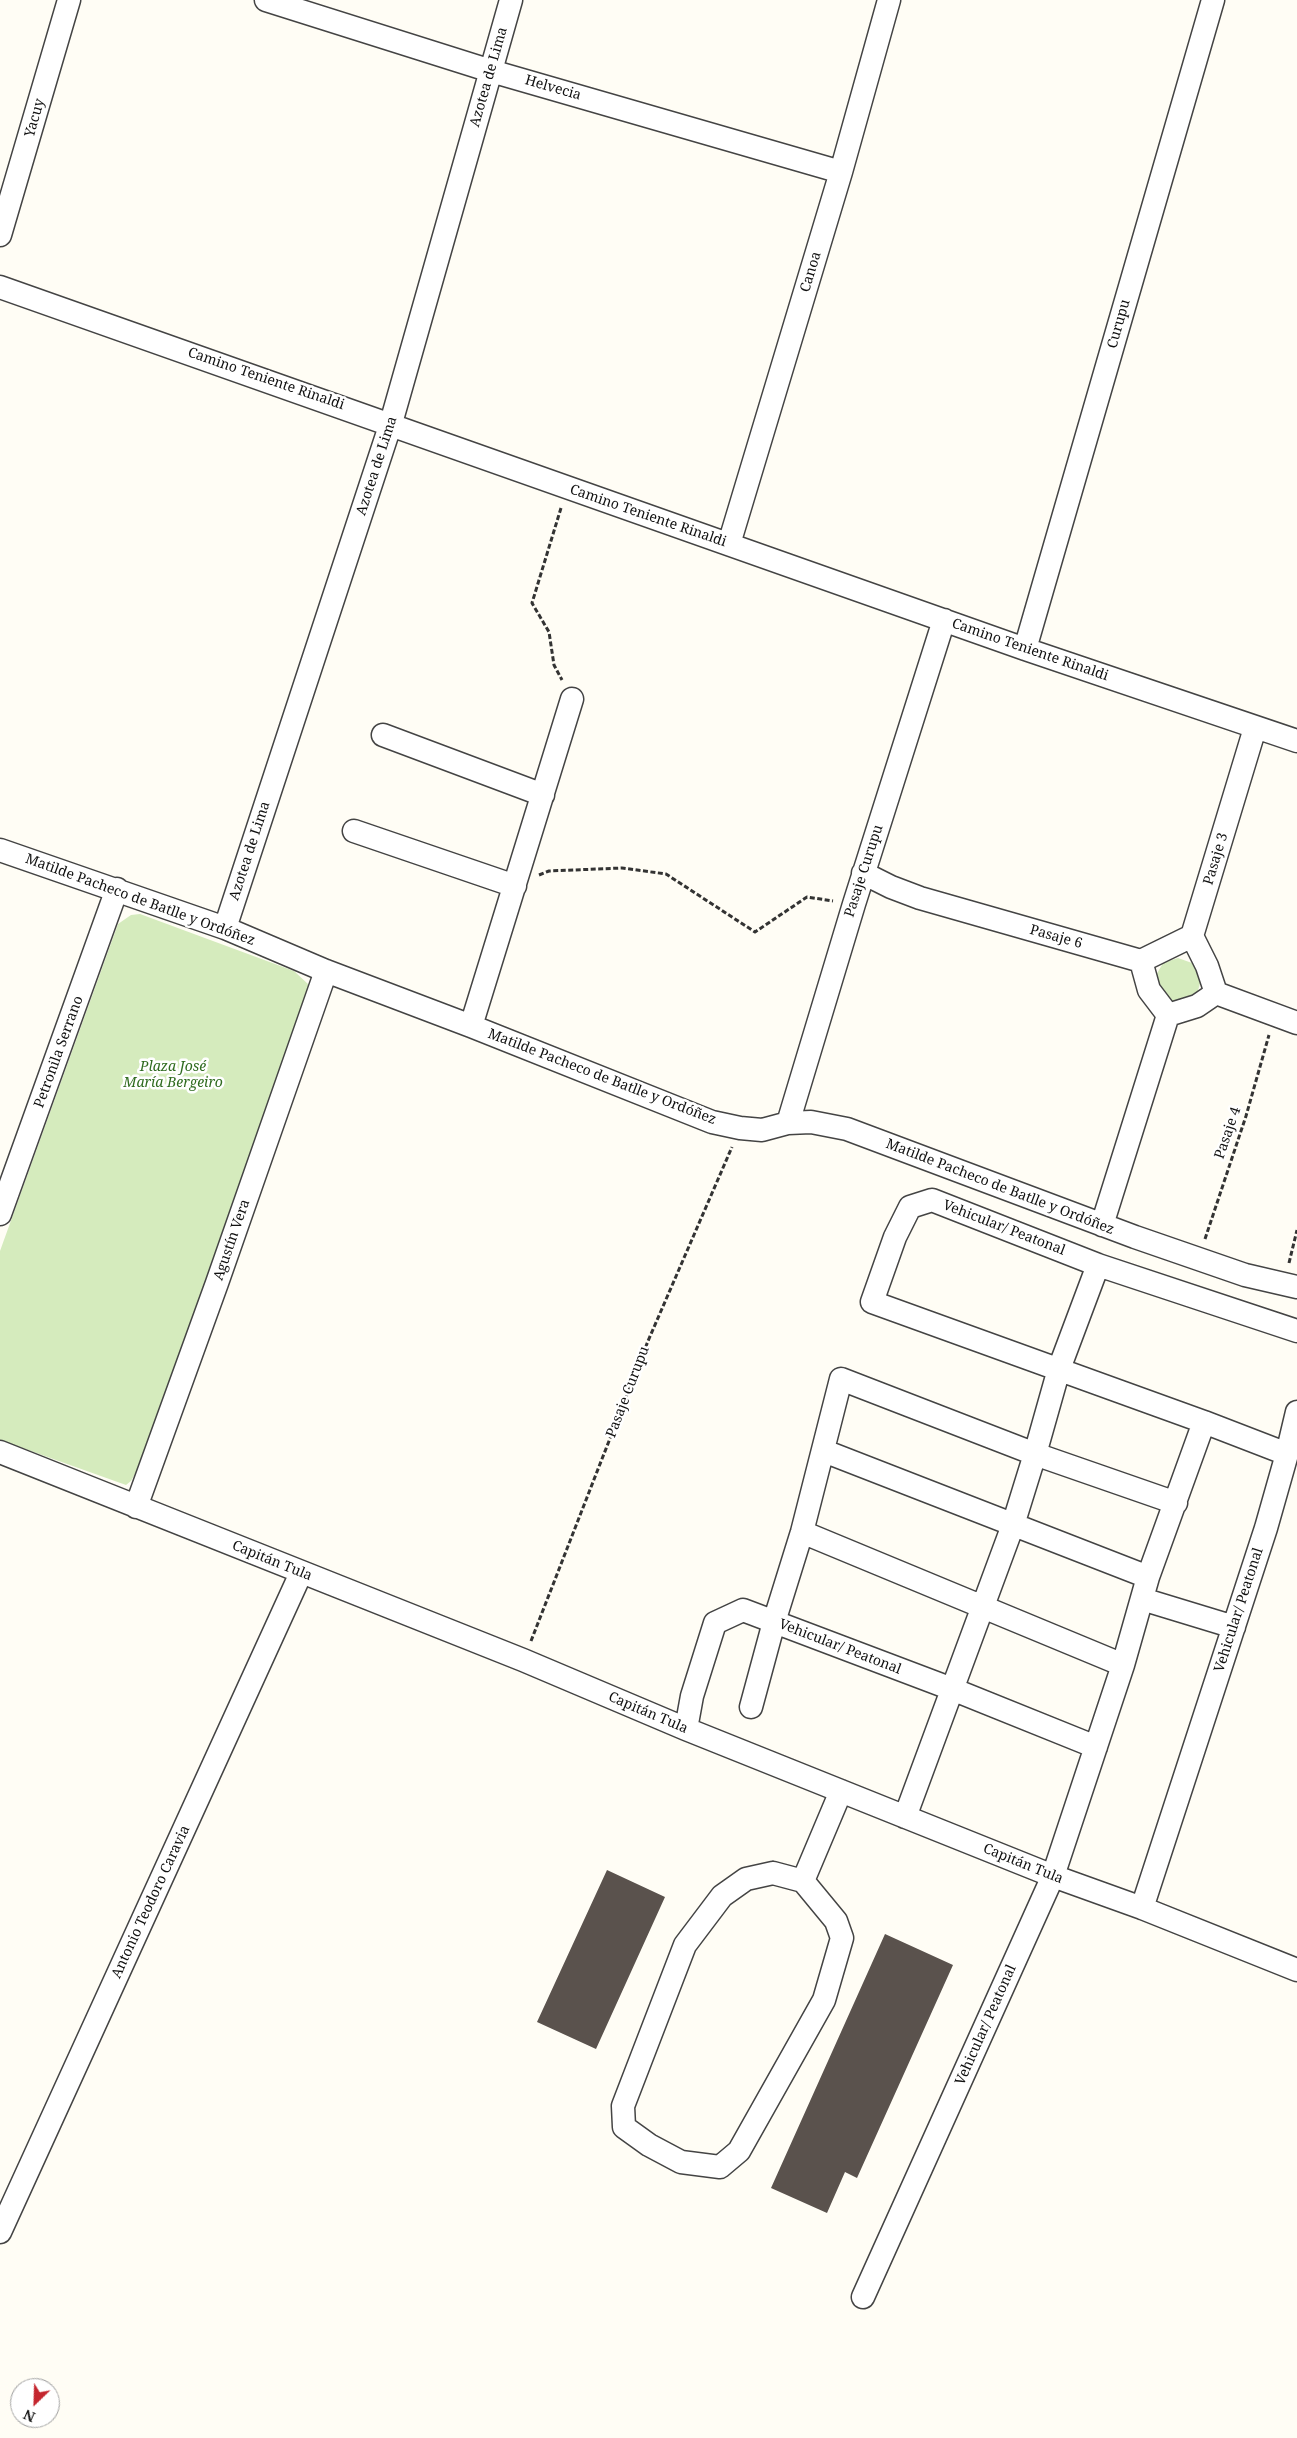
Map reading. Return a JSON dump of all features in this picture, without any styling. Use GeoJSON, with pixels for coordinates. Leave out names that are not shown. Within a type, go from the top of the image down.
{"type":"FeatureCollection","features":[{"type":"Feature","properties":{"kind":"street","name":"Yacuy"},"geometry":{"type":"LineString","coordinates":[[0,235],[70,0]]}},
{"type":"Feature","properties":{"kind":"street","name":"Helvecia"},"geometry":{"type":"LineString","coordinates":[[266,0],[492,71],[841,172]]}},
{"type":"Feature","properties":{"kind":"street","name":"Azotea de Lima"},"geometry":{"type":"LineString","coordinates":[[225,928],[391,423],[511,0]]}},
{"type":"Feature","properties":{"kind":"street","name":"Canoa"},"geometry":{"type":"LineString","coordinates":[[730,544],[841,172],[889,0]]}},
{"type":"Feature","properties":{"kind":"street","name":"Curupu"},"geometry":{"type":"LineString","coordinates":[[1025,649],[1213,0]]}},
{"type":"Feature","properties":{"kind":"street","name":"Camino Teniente Rinaldi"},"geometry":{"type":"LineString","coordinates":[[0,287],[391,423],[567,488],[1025,649],[1297,741]]}},
{"type":"Feature","properties":{"kind":"street","name":"Pasaje Curupu"},"geometry":{"type":"LineString","coordinates":[[788,1123],[854,904],[944,620]]}},
{"type":"Feature","properties":{"kind":"street"},"geometry":{"type":"LineString","coordinates":[[472,1026],[572,699]]}},
{"type":"Feature","properties":{"kind":"street","name":"Pasaje 3"},"geometry":{"type":"LineString","coordinates":[[1192,936],[1255,728]]}},
{"type":"Feature","properties":{"kind":"street"},"geometry":{"type":"LineString","coordinates":[[383,735],[543,795]]}},
{"type":"Feature","properties":{"kind":"street"},"geometry":{"type":"LineString","coordinates":[[354,831],[515,886]]}},
{"type":"Feature","properties":{"kind":"street","name":"Matilde Pacheco de Batlle y Ordóñez"},"geometry":{"type":"LineString","coordinates":[[0,850],[225,928],[326,971],[472,1026],[712,1122],[740,1128],[762,1130],[788,1123],[811,1122],[847,1129],[1245,1275],[1291,1286]]}},
{"type":"Feature","properties":{"kind":"street","name":"Pasaje 6"},"geometry":{"type":"LineString","coordinates":[[864,873],[920,898],[1141,961]]}},
{"type":"Feature","properties":{"kind":"street","name":"Petronila Serrano"},"geometry":{"type":"LineString","coordinates":[[0,1214],[117,889]]}},
{"type":"Feature","properties":{"kind":"street"},"geometry":{"type":"LineString","coordinates":[[1168,1015],[1149,990],[1141,961],[1192,936],[1207,966],[1216,993]]}},
{"type":"Feature","properties":{"kind":"street","name":"Agustín Vera"},"geometry":{"type":"LineString","coordinates":[[136,1507],[326,971]]}},
{"type":"Feature","properties":{"kind":"street"},"geometry":{"type":"LineString","coordinates":[[1216,993],[1297,1023]]}},
{"type":"Feature","properties":{"kind":"street"},"geometry":{"type":"LineString","coordinates":[[1168,1015],[1197,1006],[1216,993]]}},
{"type":"Feature","properties":{"kind":"street"},"geometry":{"type":"LineString","coordinates":[[1102,1224],[1168,1015]]}},
{"type":"Feature","properties":{"kind":"street","name":"Vehicular/ Peatonal"},"geometry":{"type":"LineString","coordinates":[[1286,1454],[1204,1422],[872,1302],[895,1237],[910,1207],[932,1200],[1098,1264],[1297,1331]]}},
{"type":"Feature","properties":{"kind":"street"},"geometry":{"type":"LineString","coordinates":[[905,1817],[1013,1525],[1059,1369],[1098,1264]]}},
{"type":"Feature","properties":{"kind":"street"},"geometry":{"type":"LineString","coordinates":[[751,1707],[774,1622],[802,1532],[841,1378],[1035,1454],[1176,1503]]}},
{"type":"Feature","properties":{"kind":"street","name":"Vehicular/ Peatonal"},"geometry":{"type":"LineString","coordinates":[[1142,1908],[1266,1528],[1297,1412]]}},
{"type":"Feature","properties":{"kind":"street","name":"Vehicular/ Peatonal"},"geometry":{"type":"LineString","coordinates":[[863,2297],[1053,1876],[1123,1664],[1148,1577],[1204,1422]]}},
{"type":"Feature","properties":{"kind":"street"},"geometry":{"type":"LineString","coordinates":[[824,1451],[1148,1577]]}},
{"type":"Feature","properties":{"kind":"street","name":"Capitán Tula"},"geometry":{"type":"LineString","coordinates":[[0,1452],[523,1660],[686,1729],[905,1817],[1297,1970]]}},
{"type":"Feature","properties":{"kind":"street"},"geometry":{"type":"LineString","coordinates":[[802,1532],[1123,1664]]}},
{"type":"Feature","properties":{"kind":"street","name":"Antonio Teodoro Caravia"},"geometry":{"type":"LineString","coordinates":[[0,2232],[301,1573]]}},
{"type":"Feature","properties":{"kind":"street"},"geometry":{"type":"LineString","coordinates":[[1142,1599],[1234,1627]]}},
{"type":"Feature","properties":{"kind":"street","name":"Vehicular/ Peatonal"},"geometry":{"type":"LineString","coordinates":[[686,1729],[692,1696],[714,1623],[743,1610],[952,1689],[1096,1748]]}},
{"type":"Feature","properties":{"kind":"street"},"geometry":{"type":"LineString","coordinates":[[803,1881],[841,1791]]}},
{"type":"Feature","properties":{"kind":"street"},"geometry":{"type":"LineString","coordinates":[[773,1873],[803,1881],[836,1921],[842,1938],[824,2000],[739,2151],[720,2167],[681,2162],[649,2145],[624,2127],[623,2106],[684,1945],[722,1896],[746,1879],[773,1873]]}},
{"type":"Feature","properties":{"kind":"path"},"geometry":{"type":"LineString","coordinates":[[567,488],[532,603],[549,632],[554,665],[572,699]]}},
{"type":"Feature","properties":{"kind":"path"},"geometry":{"type":"LineString","coordinates":[[515,886],[549,871],[622,868],[666,874],[755,932],[806,897],[854,904]]}},
{"type":"Feature","properties":{"kind":"path","name":"Pasaje 4"},"geometry":{"type":"LineString","coordinates":[[1199,1258],[1246,1116],[1275,1015]]}},
{"type":"Feature","properties":{"kind":"path","name":"Pasaje Curupu"},"geometry":{"type":"LineString","coordinates":[[523,1660],[648,1341],[740,1128]]}},
{"type":"Feature","properties":{"kind":"path"},"geometry":{"type":"LineString","coordinates":[[1291,1286],[1297,1230]]}},
{"type":"Feature","properties":{"kind":"green space","name":"Plaza José María Bergeiro"},"geometry":{"type":"Polygon","coordinates":[[[140,914],[294,971],[308,984],[310,997],[145,1450],[136,1472],[131,1481],[126,1485],[0,1440],[0,1251],[118,924],[131,915],[140,914]]]}},
{"type":"Feature","properties":{"kind":"green space"},"geometry":{"type":"Polygon","coordinates":[[[1178,958],[1192,963],[1201,980],[1197,994],[1178,1004],[1164,999],[1155,977],[1163,963],[1178,958]]]}},
{"type":"Feature","properties":{"kind":"building"},"geometry":{"type":"Polygon","coordinates":[[[607,1870],[665,1897],[596,2049],[537,2022],[607,1870]]]}},
{"type":"Feature","properties":{"kind":"building"},"geometry":{"type":"Polygon","coordinates":[[[885,1934],[953,1965],[857,2178],[845,2172],[827,2213],[771,2188],[885,1934]]]}}]}
